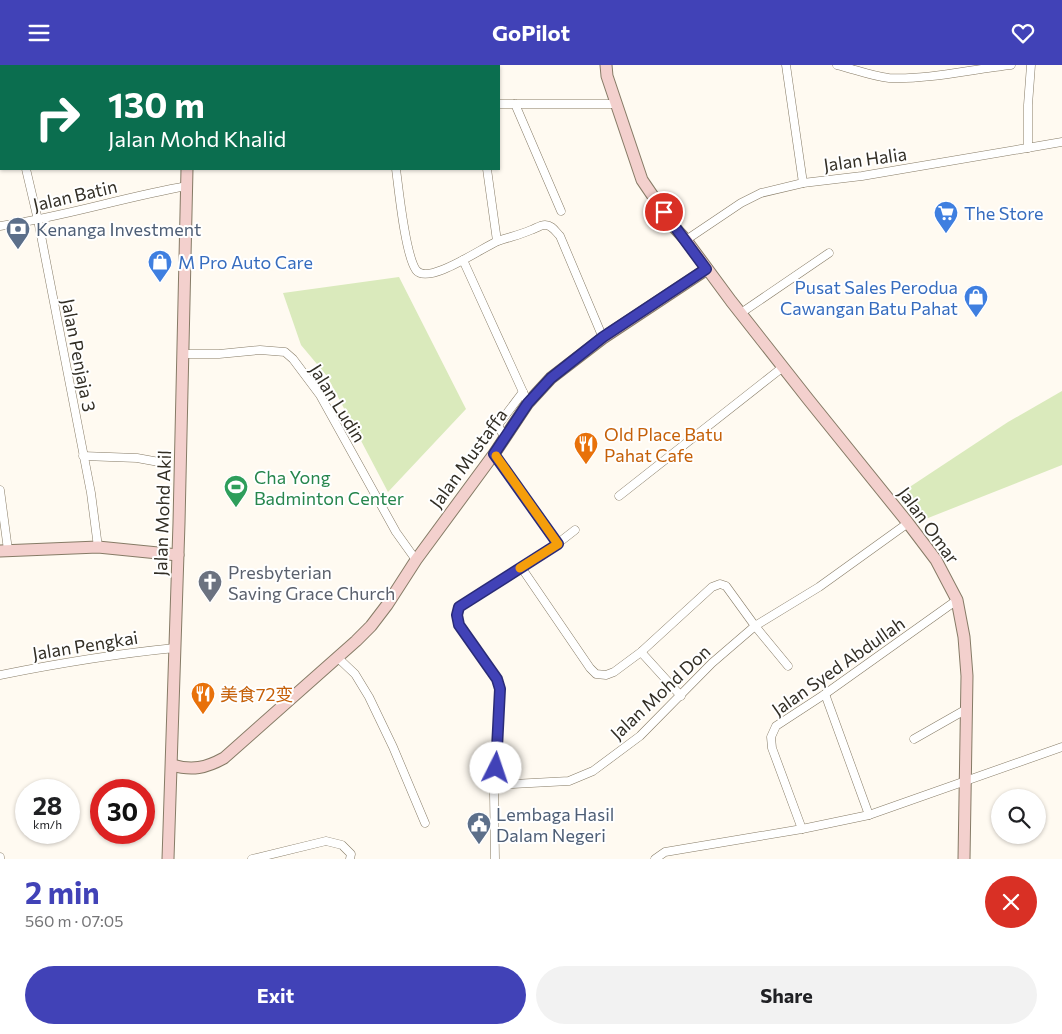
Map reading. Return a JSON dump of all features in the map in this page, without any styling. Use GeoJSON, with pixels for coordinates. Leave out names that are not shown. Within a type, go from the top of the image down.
{"type":"FeatureCollection","features":[{"type":"Feature","properties":{"kind":"street"},"geometry":{"type":"LineString","coordinates":[[606,65],[607,76],[642,180],[706,269]]}},
{"type":"Feature","properties":{"kind":"street"},"geometry":{"type":"LineString","coordinates":[[786,65],[803,183]]}},
{"type":"Feature","properties":{"kind":"street"},"geometry":{"type":"LineString","coordinates":[[837,65],[874,76],[890,78],[1011,65]]}},
{"type":"Feature","properties":{"kind":"street"},"geometry":{"type":"LineString","coordinates":[[1028,148],[1028,105],[1031,65]]}},
{"type":"Feature","properties":{"kind":"street"},"geometry":{"type":"LineString","coordinates":[[500,104],[616,103]]}},
{"type":"Feature","properties":{"kind":"street"},"geometry":{"type":"LineString","coordinates":[[515,104],[561,211]]}},
{"type":"Feature","properties":{"kind":"street","name":"Jalan Halia"},"geometry":{"type":"LineString","coordinates":[[686,239],[750,197],[803,183],[862,176],[1062,142]]}},
{"type":"Feature","properties":{"kind":"street","name":"Jalan Penjaja 3"},"geometry":{"type":"LineString","coordinates":[[26,170],[38,220],[91,493],[98,547]]}},
{"type":"Feature","properties":{"kind":"street","name":"Jalan Mohd Akil"},"geometry":{"type":"LineString","coordinates":[[168,859],[178,555],[187,170]]}},
{"type":"Feature","properties":{"kind":"street"},"geometry":{"type":"LineString","coordinates":[[396,170],[407,241],[414,268],[419,273],[426,275],[463,260],[497,241],[544,225],[552,227],[560,236],[603,337]]}},
{"type":"Feature","properties":{"kind":"street"},"geometry":{"type":"LineString","coordinates":[[488,170],[497,241]]}},
{"type":"Feature","properties":{"kind":"street","name":"Jalan Batin"},"geometry":{"type":"LineString","coordinates":[[0,226],[38,220],[187,186]]}},
{"type":"Feature","properties":{"kind":"street"},"geometry":{"type":"LineString","coordinates":[[741,313],[829,253]]}},
{"type":"Feature","properties":{"kind":"street"},"geometry":{"type":"LineString","coordinates":[[463,260],[528,403]]}},
{"type":"Feature","properties":{"kind":"street","name":"Jalan Omar"},"geometry":{"type":"LineString","coordinates":[[706,269],[936,560],[957,601],[964,637],[967,676],[964,859]]}},
{"type":"Feature","properties":{"kind":"street","name":"Jalan Mustaffa"},"geometry":{"type":"LineString","coordinates":[[172,765],[185,769],[197,769],[212,765],[224,758],[356,641],[371,626],[387,605],[416,560],[494,454],[528,403],[551,378],[603,337],[706,269]]}},
{"type":"Feature","properties":{"kind":"street","name":"Jalan Ludin"},"geometry":{"type":"LineString","coordinates":[[183,355],[260,350],[285,352],[293,359],[320,395],[396,532],[416,560]]}},
{"type":"Feature","properties":{"kind":"street"},"geometry":{"type":"LineString","coordinates":[[619,496],[783,367]]}},
{"type":"Feature","properties":{"kind":"street"},"geometry":{"type":"LineString","coordinates":[[504,437],[498,425],[523,392]]}},
{"type":"Feature","properties":{"kind":"street"},"geometry":{"type":"LineString","coordinates":[[494,454],[558,544]]}},
{"type":"Feature","properties":{"kind":"street"},"geometry":{"type":"LineString","coordinates":[[83,456],[137,458],[159,462]]}},
{"type":"Feature","properties":{"kind":"street"},"geometry":{"type":"LineString","coordinates":[[0,490],[4,551],[98,547],[178,555]]}},
{"type":"Feature","properties":{"kind":"street","name":"Jalan Mohd Don"},"geometry":{"type":"LineString","coordinates":[[495,785],[569,781],[593,771],[640,736],[712,663],[755,627],[819,587],[908,523]]}},
{"type":"Feature","properties":{"kind":"street"},"geometry":{"type":"LineString","coordinates":[[495,859],[495,785],[500,689],[497,679],[459,625],[457,615],[459,607],[558,544],[575,530]]}},
{"type":"Feature","properties":{"kind":"street"},"geometry":{"type":"LineString","coordinates":[[521,567],[596,674],[606,675],[614,671],[640,652],[712,587],[720,584],[726,587],[755,627],[788,666]]}},
{"type":"Feature","properties":{"kind":"street","name":"Jalan Syed Abdullah"},"geometry":{"type":"LineString","coordinates":[[802,829],[772,748],[771,737],[776,726],[825,694],[957,601]]}},
{"type":"Feature","properties":{"kind":"street","name":"Jalan Pengkai"},"geometry":{"type":"LineString","coordinates":[[0,675],[73,660],[175,649]]}},
{"type":"Feature","properties":{"kind":"street"},"geometry":{"type":"LineString","coordinates":[[640,652],[681,696]]}},
{"type":"Feature","properties":{"kind":"street"},"geometry":{"type":"LineString","coordinates":[[337,657],[355,674],[369,697],[393,747],[425,823]]}},
{"type":"Feature","properties":{"kind":"street"},"geometry":{"type":"LineString","coordinates":[[825,694],[869,815]]}},
{"type":"Feature","properties":{"kind":"street"},"geometry":{"type":"LineString","coordinates":[[914,739],[965,710]]}},
{"type":"Feature","properties":{"kind":"street"},"geometry":{"type":"LineString","coordinates":[[655,859],[664,852],[802,829],[869,815],[1062,747]]}},
{"type":"Feature","properties":{"kind":"street"},"geometry":{"type":"LineString","coordinates":[[252,859],[326,841],[342,845],[351,854],[350,859]]}},
{"type":"Feature","properties":{"kind":"green space"},"geometry":{"type":"Polygon","coordinates":[[[399,277],[466,409],[388,492],[327,376],[301,345],[283,293],[399,277]]]}},
{"type":"Feature","properties":{"kind":"green space"},"geometry":{"type":"Polygon","coordinates":[[[1062,391],[1062,465],[918,522],[899,494],[1008,422],[1062,391]]]}},
{"type":"Feature","properties":{"kind":"slow traffic"},"geometry":{"type":"LineString","coordinates":[[496,456],[558,544],[520,568]]}},
{"type":"Feature","properties":{"kind":"place","name":"The Store"},"geometry":{"type":"Point","coordinates":[946,234]}},
{"type":"Feature","properties":{"kind":"place","name":"Kenanga Investment"},"geometry":{"type":"Point","coordinates":[18,250]}},
{"type":"Feature","properties":{"kind":"place","name":"M Pro Auto Care"},"geometry":{"type":"Point","coordinates":[160,283]}},
{"type":"Feature","properties":{"kind":"place","name":"Pusat Sales Perodua Cawangan Batu Pahat"},"geometry":{"type":"Point","coordinates":[976,318]}},
{"type":"Feature","properties":{"kind":"place","name":"Old Place Batu Pahat Cafe"},"geometry":{"type":"Point","coordinates":[586,465]}},
{"type":"Feature","properties":{"kind":"place","name":"Cha Yong Badminton Center"},"geometry":{"type":"Point","coordinates":[236,508]}},
{"type":"Feature","properties":{"kind":"place","name":"Presbyterian Saving Grace Church"},"geometry":{"type":"Point","coordinates":[210,603]}},
{"type":"Feature","properties":{"kind":"place","name":"美食72变"},"geometry":{"type":"Point","coordinates":[203,715]}},
{"type":"Feature","properties":{"kind":"place","name":"Lembaga Hasil Dalam Negeri"},"geometry":{"type":"Point","coordinates":[479,845]}},
{"type":"Feature","properties":{"kind":"route"},"geometry":{"type":"LineString","coordinates":[[496,768],[500,689],[497,679],[459,625],[457,615],[459,607],[558,544],[494,454],[528,403],[551,378],[603,337],[706,269],[686,239],[674,227],[664,212]]}}]}
